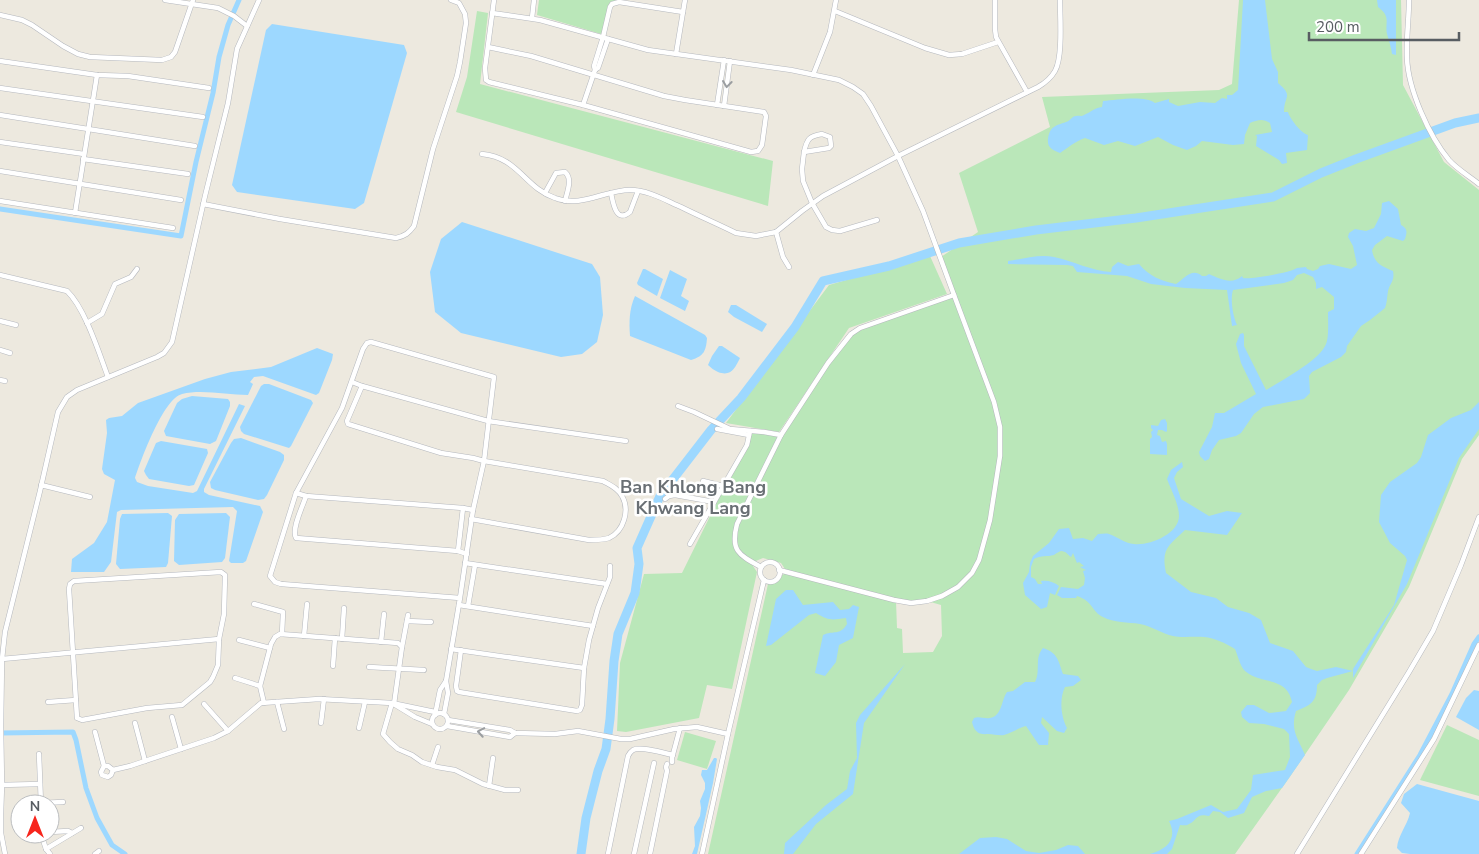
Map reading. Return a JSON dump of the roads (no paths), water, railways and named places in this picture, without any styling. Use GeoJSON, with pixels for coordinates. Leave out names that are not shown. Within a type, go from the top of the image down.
{"type":"FeatureCollection","features":[{"type":"Feature","properties":{"kind":"street"},"geometry":{"type":"LineString","coordinates":[[165,0],[192,2],[218,8],[227,11],[247,26]]}},
{"type":"Feature","properties":{"kind":"street"},"geometry":{"type":"LineString","coordinates":[[5,854],[1,833],[0,726],[2,659],[5,632],[58,412],[62,402],[77,390],[158,357],[164,353],[172,342],[228,103],[237,49],[259,0]]}},
{"type":"Feature","properties":{"kind":"street"},"geometry":{"type":"LineString","coordinates":[[203,204],[396,238],[403,237],[409,233],[414,226],[433,149],[460,62],[466,22],[465,14],[458,3],[451,0]]}},
{"type":"Feature","properties":{"kind":"street"},"geometry":{"type":"LineString","coordinates":[[488,47],[594,72],[664,96],[764,112],[766,116],[762,145],[758,150],[750,152],[583,105],[489,82],[486,80],[485,75],[488,47],[492,13],[494,0]]}},
{"type":"Feature","properties":{"kind":"street"},"geometry":{"type":"LineString","coordinates":[[532,18],[534,0]]}},
{"type":"Feature","properties":{"kind":"street"},"geometry":{"type":"LineString","coordinates":[[676,54],[684,0]]}},
{"type":"Feature","properties":{"kind":"street"},"geometry":{"type":"LineString","coordinates":[[813,75],[830,32],[836,0]]}},
{"type":"Feature","properties":{"kind":"street"},"geometry":{"type":"LineString","coordinates":[[994,0],[995,29],[998,42],[1027,92]]}},
{"type":"Feature","properties":{"kind":"street"},"geometry":{"type":"LineString","coordinates":[[482,154],[492,155],[505,160],[553,198],[565,201],[579,201],[611,193],[629,190],[638,191],[658,197],[736,233],[756,236],[776,232],[812,203],[898,156],[1047,81],[1058,65],[1060,0]]}},
{"type":"Feature","properties":{"kind":"street"},"geometry":{"type":"LineString","coordinates":[[1409,0],[1407,58],[1413,93],[1434,138],[1450,160],[1479,184]]}},
{"type":"Feature","properties":{"kind":"street"},"geometry":{"type":"LineString","coordinates":[[0,15],[22,20],[32,25],[62,46],[78,54],[90,57],[162,60],[171,58],[192,2]]}},
{"type":"Feature","properties":{"kind":"street"},"geometry":{"type":"LineString","coordinates":[[583,105],[594,72],[594,66],[606,38],[610,7],[615,2],[683,12]]}},
{"type":"Feature","properties":{"kind":"street"},"geometry":{"type":"LineString","coordinates":[[834,11],[926,48],[949,55],[962,54],[998,42]]}},
{"type":"Feature","properties":{"kind":"street"},"geometry":{"type":"LineString","coordinates":[[492,13],[532,18],[648,50],[813,75],[847,84],[863,94],[898,156],[917,197],[940,257],[994,402],[1000,427],[1001,447],[990,520],[980,560],[972,573],[958,587],[927,602],[911,603],[779,570]]}},
{"type":"Feature","properties":{"kind":"street"},"geometry":{"type":"LineString","coordinates":[[717,105],[724,60]]}},
{"type":"Feature","properties":{"kind":"street"},"geometry":{"type":"LineString","coordinates":[[0,61],[97,75],[128,76],[209,88]]}},
{"type":"Feature","properties":{"kind":"street"},"geometry":{"type":"LineString","coordinates":[[724,106],[730,61]]}},
{"type":"Feature","properties":{"kind":"street"},"geometry":{"type":"LineString","coordinates":[[75,213],[97,75]]}},
{"type":"Feature","properties":{"kind":"street"},"geometry":{"type":"LineString","coordinates":[[0,88],[203,117]]}},
{"type":"Feature","properties":{"kind":"street"},"geometry":{"type":"LineString","coordinates":[[0,115],[195,146]]}},
{"type":"Feature","properties":{"kind":"street"},"geometry":{"type":"LineString","coordinates":[[804,152],[829,148],[831,144],[830,138],[822,134],[811,136],[806,143],[804,152],[802,168],[803,181],[812,203],[826,226],[832,230],[846,229],[877,220]]}},
{"type":"Feature","properties":{"kind":"street"},"geometry":{"type":"LineString","coordinates":[[0,142],[188,174]]}},
{"type":"Feature","properties":{"kind":"street"},"geometry":{"type":"LineString","coordinates":[[0,171],[181,200]]}},
{"type":"Feature","properties":{"kind":"street"},"geometry":{"type":"LineString","coordinates":[[545,193],[556,173],[565,172],[568,174],[569,179],[565,201]]}},
{"type":"Feature","properties":{"kind":"street"},"geometry":{"type":"LineString","coordinates":[[611,193],[615,210],[621,215],[630,212],[638,191]]}},
{"type":"Feature","properties":{"kind":"street"},"geometry":{"type":"LineString","coordinates":[[0,201],[174,228]]}},
{"type":"Feature","properties":{"kind":"street"},"geometry":{"type":"LineString","coordinates":[[776,232],[789,268]]}},
{"type":"Feature","properties":{"kind":"street"},"geometry":{"type":"LineString","coordinates":[[87,323],[102,314],[115,284],[131,277],[137,269]]}},
{"type":"Feature","properties":{"kind":"street"},"geometry":{"type":"LineString","coordinates":[[0,275],[67,291],[87,323],[108,377]]}},
{"type":"Feature","properties":{"kind":"street"},"geometry":{"type":"LineString","coordinates":[[761,567],[742,556],[736,548],[734,536],[737,524],[781,435],[828,363],[851,334],[860,328],[954,295]]}},
{"type":"Feature","properties":{"kind":"street"},"geometry":{"type":"LineString","coordinates":[[0,321],[16,325]]}},
{"type":"Feature","properties":{"kind":"street"},"geometry":{"type":"LineString","coordinates":[[447,726],[448,720],[444,714],[448,693],[446,681],[459,605],[460,598],[465,563],[467,554],[472,510],[484,461],[494,377],[371,342],[365,346],[342,408],[296,493],[270,576],[275,582],[281,584],[460,598]]}},
{"type":"Feature","properties":{"kind":"street"},"geometry":{"type":"LineString","coordinates":[[0,350],[10,352]]}},
{"type":"Feature","properties":{"kind":"street"},"geometry":{"type":"LineString","coordinates":[[352,382],[488,421],[626,441]]}},
{"type":"Feature","properties":{"kind":"street"},"geometry":{"type":"LineString","coordinates":[[362,386],[347,421],[348,424],[441,453],[603,482],[615,488],[622,496],[626,507],[625,518],[620,528],[610,538],[599,540],[589,540],[471,520]]}},
{"type":"Feature","properties":{"kind":"street"},"geometry":{"type":"LineString","coordinates":[[678,406],[711,420],[719,428],[749,433],[781,435]]}},
{"type":"Feature","properties":{"kind":"street"},"geometry":{"type":"LineString","coordinates":[[690,544],[747,445],[749,433]]}},
{"type":"Feature","properties":{"kind":"street"},"geometry":{"type":"LineString","coordinates":[[703,482],[723,486]]}},
{"type":"Feature","properties":{"kind":"street"},"geometry":{"type":"LineString","coordinates":[[41,485],[90,497]]}},
{"type":"Feature","properties":{"kind":"street"},"geometry":{"type":"LineString","coordinates":[[296,493],[306,496],[472,510]]}},
{"type":"Feature","properties":{"kind":"street"},"geometry":{"type":"LineString","coordinates":[[666,499],[669,496],[675,495],[714,502]]}},
{"type":"Feature","properties":{"kind":"street"},"geometry":{"type":"LineString","coordinates":[[306,496],[294,532],[296,538],[467,554]]}},
{"type":"Feature","properties":{"kind":"street"},"geometry":{"type":"LineString","coordinates":[[458,552],[463,508]]}},
{"type":"Feature","properties":{"kind":"street"},"geometry":{"type":"LineString","coordinates":[[1297,854],[1433,631],[1479,517]]}},
{"type":"Feature","properties":{"kind":"street"},"geometry":{"type":"LineString","coordinates":[[771,562],[779,570],[778,577],[770,582],[764,580],[760,575],[761,567],[765,563],[771,562]]}},
{"type":"Feature","properties":{"kind":"street"},"geometry":{"type":"LineString","coordinates":[[465,563],[607,584]]}},
{"type":"Feature","properties":{"kind":"street"},"geometry":{"type":"LineString","coordinates":[[468,606],[475,565]]}},
{"type":"Feature","properties":{"kind":"street"},"geometry":{"type":"LineString","coordinates":[[461,650],[456,686],[459,692],[577,711],[582,709],[584,668],[593,626],[610,577],[610,566]]}},
{"type":"Feature","properties":{"kind":"street"},"geometry":{"type":"LineString","coordinates":[[222,572],[225,576],[224,614],[219,639],[218,666],[213,677],[182,705],[147,708],[79,719],[76,716],[73,652],[69,588],[70,584],[74,581],[222,572]]}},
{"type":"Feature","properties":{"kind":"street"},"geometry":{"type":"LineString","coordinates":[[702,854],[764,580]]}},
{"type":"Feature","properties":{"kind":"street"},"geometry":{"type":"LineString","coordinates":[[254,604],[282,612],[282,634]]}},
{"type":"Feature","properties":{"kind":"street"},"geometry":{"type":"LineString","coordinates":[[304,636],[307,604]]}},
{"type":"Feature","properties":{"kind":"street"},"geometry":{"type":"LineString","coordinates":[[459,605],[593,626]]}},
{"type":"Feature","properties":{"kind":"street"},"geometry":{"type":"LineString","coordinates":[[342,639],[344,608]]}},
{"type":"Feature","properties":{"kind":"street"},"geometry":{"type":"LineString","coordinates":[[382,642],[384,614]]}},
{"type":"Feature","properties":{"kind":"street"},"geometry":{"type":"LineString","coordinates":[[408,615],[393,703],[383,734],[398,748],[422,762],[455,770],[482,784],[505,790],[518,790]]}},
{"type":"Feature","properties":{"kind":"street"},"geometry":{"type":"LineString","coordinates":[[406,621],[431,622]]}},
{"type":"Feature","properties":{"kind":"street"},"geometry":{"type":"LineString","coordinates":[[264,703],[260,686],[270,648],[275,638],[280,634],[398,643],[402,647]]}},
{"type":"Feature","properties":{"kind":"street"},"geometry":{"type":"LineString","coordinates":[[333,666],[334,638]]}},
{"type":"Feature","properties":{"kind":"street"},"geometry":{"type":"LineString","coordinates":[[2,659],[219,639]]}},
{"type":"Feature","properties":{"kind":"street"},"geometry":{"type":"LineString","coordinates":[[239,640],[270,648]]}},
{"type":"Feature","properties":{"kind":"street"},"geometry":{"type":"LineString","coordinates":[[1361,854],[1434,739],[1479,645]]}},
{"type":"Feature","properties":{"kind":"street"},"geometry":{"type":"LineString","coordinates":[[451,649],[584,668]]}},
{"type":"Feature","properties":{"kind":"street"},"geometry":{"type":"LineString","coordinates":[[369,667],[424,670]]}},
{"type":"Feature","properties":{"kind":"street"},"geometry":{"type":"LineString","coordinates":[[235,678],[260,686]]}},
{"type":"Feature","properties":{"kind":"street"},"geometry":{"type":"LineString","coordinates":[[432,724],[440,690],[446,681]]}},
{"type":"Feature","properties":{"kind":"street"},"geometry":{"type":"LineString","coordinates":[[113,770],[214,738],[228,731],[264,703],[324,699],[393,703],[435,714],[444,714]]}},
{"type":"Feature","properties":{"kind":"street"},"geometry":{"type":"LineString","coordinates":[[321,723],[324,699]]}},
{"type":"Feature","properties":{"kind":"street"},"geometry":{"type":"LineString","coordinates":[[48,702],[76,700]]}},
{"type":"Feature","properties":{"kind":"street"},"geometry":{"type":"LineString","coordinates":[[278,702],[284,729]]}},
{"type":"Feature","properties":{"kind":"street"},"geometry":{"type":"LineString","coordinates":[[359,728],[365,702]]}},
{"type":"Feature","properties":{"kind":"street"},"geometry":{"type":"LineString","coordinates":[[393,703],[441,730],[447,726],[510,737],[515,733]]}},
{"type":"Feature","properties":{"kind":"street"},"geometry":{"type":"LineString","coordinates":[[204,704],[228,731]]}},
{"type":"Feature","properties":{"kind":"street"},"geometry":{"type":"LineString","coordinates":[[172,717],[181,748]]}},
{"type":"Feature","properties":{"kind":"street"},"geometry":{"type":"LineString","coordinates":[[448,720],[510,730],[515,733],[555,734],[578,731],[621,739],[641,738],[680,728],[697,727],[728,734]]}},
{"type":"Feature","properties":{"kind":"street"},"geometry":{"type":"LineString","coordinates":[[135,723],[144,761]]}},
{"type":"Feature","properties":{"kind":"street"},"geometry":{"type":"LineString","coordinates":[[650,854],[668,771],[671,768],[670,761],[680,728]]}},
{"type":"Feature","properties":{"kind":"street"},"geometry":{"type":"LineString","coordinates":[[95,732],[104,766],[101,772],[102,775],[108,778],[113,770]]}},
{"type":"Feature","properties":{"kind":"street"},"geometry":{"type":"LineString","coordinates":[[432,765],[438,748]]}},
{"type":"Feature","properties":{"kind":"street"},"geometry":{"type":"LineString","coordinates":[[608,854],[630,753],[640,748],[670,761]]}},
{"type":"Feature","properties":{"kind":"street"},"geometry":{"type":"LineString","coordinates":[[39,754],[41,794]]}},
{"type":"Feature","properties":{"kind":"street"},"geometry":{"type":"LineString","coordinates":[[489,786],[493,758]]}},
{"type":"Feature","properties":{"kind":"street"},"geometry":{"type":"LineString","coordinates":[[634,854],[654,763]]}},
{"type":"Feature","properties":{"kind":"street"},"geometry":{"type":"LineString","coordinates":[[104,766],[108,766],[113,770]]}},
{"type":"Feature","properties":{"kind":"street"},"geometry":{"type":"LineString","coordinates":[[1,785],[40,784]]}},
{"type":"Feature","properties":{"kind":"street"},"geometry":{"type":"LineString","coordinates":[[46,849],[81,828]]}},
{"type":"Feature","properties":{"kind":"street"},"geometry":{"type":"LineString","coordinates":[[60,831],[72,833]]}},
{"type":"Feature","properties":{"kind":"street"},"geometry":{"type":"LineString","coordinates":[[44,844],[50,854]]}},
{"type":"Feature","properties":{"kind":"water"},"geometry":{"type":"Polygon","coordinates":[[[1243,0],[1265,0],[1272,59],[1278,72],[1278,83],[1287,94],[1284,112],[1288,112],[1302,132],[1308,135],[1307,150],[1286,153],[1287,163],[1282,164],[1279,160],[1256,146],[1257,136],[1255,135],[1272,132],[1270,123],[1262,120],[1250,123],[1245,135],[1244,144],[1233,145],[1202,141],[1187,150],[1158,137],[1135,146],[1118,141],[1104,145],[1085,138],[1060,153],[1050,147],[1048,142],[1049,135],[1054,127],[1075,116],[1083,116],[1102,107],[1103,101],[1144,99],[1155,103],[1169,99],[1169,102],[1178,106],[1200,102],[1215,103],[1222,98],[1227,99],[1227,95],[1232,95],[1238,90],[1243,0]]]}},
{"type":"Feature","properties":{"kind":"water"},"geometry":{"type":"Polygon","coordinates":[[[1377,0],[1396,0],[1396,55],[1392,54],[1387,34],[1387,19],[1378,7],[1377,0]]]}},
{"type":"Feature","properties":{"kind":"water"},"geometry":{"type":"Polygon","coordinates":[[[272,24],[404,45],[407,53],[364,203],[355,209],[237,192],[232,185],[266,30],[272,24]]]}},
{"type":"Feature","properties":{"kind":"water"},"geometry":{"type":"Polygon","coordinates":[[[1389,201],[1398,209],[1401,225],[1406,229],[1406,233],[1403,241],[1387,236],[1375,245],[1372,250],[1374,258],[1379,264],[1393,271],[1385,308],[1361,326],[1341,357],[1312,372],[1309,376],[1310,393],[1304,399],[1263,407],[1254,414],[1241,433],[1219,440],[1212,450],[1209,459],[1205,461],[1199,452],[1212,427],[1215,413],[1224,413],[1256,394],[1241,363],[1236,344],[1240,334],[1243,333],[1244,335],[1244,346],[1266,390],[1299,370],[1322,350],[1328,338],[1328,312],[1334,309],[1334,297],[1322,287],[1316,289],[1313,277],[1304,273],[1284,283],[1233,290],[1232,308],[1237,325],[1232,326],[1227,290],[1151,284],[1127,276],[1077,272],[1073,266],[1067,265],[1008,264],[1008,261],[1048,256],[1096,270],[1111,272],[1112,267],[1118,262],[1128,266],[1139,264],[1156,277],[1176,284],[1191,273],[1202,276],[1209,274],[1230,281],[1242,276],[1243,278],[1262,277],[1288,272],[1297,268],[1306,267],[1313,271],[1320,266],[1329,264],[1351,269],[1357,265],[1353,246],[1348,237],[1349,233],[1355,229],[1366,231],[1374,228],[1381,214],[1382,203],[1389,201]]]}},
{"type":"Feature","properties":{"kind":"water"},"geometry":{"type":"Polygon","coordinates":[[[462,222],[592,264],[600,277],[603,315],[597,342],[582,354],[561,357],[461,333],[435,312],[430,272],[441,239],[462,222]]]}},
{"type":"Feature","properties":{"kind":"water"},"geometry":{"type":"Polygon","coordinates":[[[643,269],[663,279],[657,296],[638,285],[637,283],[643,269]]]}},
{"type":"Feature","properties":{"kind":"water"},"geometry":{"type":"Polygon","coordinates":[[[670,270],[687,279],[681,296],[689,301],[685,311],[660,298],[670,270]]]}},
{"type":"Feature","properties":{"kind":"water"},"geometry":{"type":"Polygon","coordinates":[[[635,296],[705,335],[707,338],[706,346],[702,355],[691,360],[630,336],[630,316],[635,296]]]}},
{"type":"Feature","properties":{"kind":"water"},"geometry":{"type":"Polygon","coordinates":[[[731,305],[736,305],[767,324],[762,332],[728,312],[731,305]]]}},
{"type":"Feature","properties":{"kind":"water"},"geometry":{"type":"Polygon","coordinates":[[[719,346],[740,358],[732,371],[726,373],[718,372],[708,365],[719,346]]]}},
{"type":"Feature","properties":{"kind":"water"},"geometry":{"type":"Polygon","coordinates":[[[317,348],[333,354],[319,393],[316,395],[263,376],[254,377],[250,382],[253,384],[248,395],[198,392],[182,394],[175,398],[160,418],[135,478],[137,482],[148,486],[193,493],[197,491],[239,404],[245,406],[204,492],[209,495],[260,506],[263,512],[246,561],[243,563],[231,563],[229,561],[237,511],[233,507],[121,510],[117,512],[111,562],[104,572],[71,572],[72,559],[94,543],[107,522],[115,480],[104,474],[102,469],[107,433],[106,420],[122,416],[138,403],[205,379],[231,372],[271,367],[317,348]]]}},
{"type":"Feature","properties":{"kind":"water"},"geometry":{"type":"Polygon","coordinates":[[[269,384],[311,400],[313,403],[289,448],[244,434],[241,431],[240,427],[261,386],[269,384]]]}},
{"type":"Feature","properties":{"kind":"water"},"geometry":{"type":"Polygon","coordinates":[[[192,396],[228,399],[230,402],[216,441],[210,444],[166,436],[164,431],[177,403],[182,399],[192,396]]]}},
{"type":"Feature","properties":{"kind":"water"},"geometry":{"type":"Polygon","coordinates":[[[1479,402],[1479,429],[1459,458],[1407,584],[1353,678],[1353,669],[1394,605],[1407,560],[1390,543],[1379,522],[1381,495],[1390,482],[1417,463],[1421,457],[1428,435],[1451,418],[1471,410],[1479,402]]]}},
{"type":"Feature","properties":{"kind":"water"},"geometry":{"type":"Polygon","coordinates":[[[1165,419],[1167,431],[1158,430],[1157,435],[1160,436],[1162,442],[1166,441],[1167,455],[1150,454],[1150,439],[1153,430],[1151,425],[1158,426],[1161,420],[1165,419]]]}},
{"type":"Feature","properties":{"kind":"water"},"geometry":{"type":"Polygon","coordinates":[[[241,438],[284,455],[284,460],[264,499],[258,500],[211,488],[210,482],[231,443],[234,439],[241,438]]]}},
{"type":"Feature","properties":{"kind":"water"},"geometry":{"type":"Polygon","coordinates":[[[161,441],[207,449],[208,453],[194,485],[189,486],[149,479],[146,475],[144,471],[156,443],[161,441]]]}},
{"type":"Feature","properties":{"kind":"water"},"geometry":{"type":"Polygon","coordinates":[[[1182,462],[1183,467],[1174,478],[1181,499],[1209,516],[1227,511],[1242,513],[1227,535],[1185,530],[1167,548],[1164,558],[1166,573],[1191,592],[1216,598],[1228,607],[1249,613],[1261,620],[1270,643],[1293,651],[1306,667],[1317,671],[1336,667],[1353,671],[1322,680],[1317,685],[1314,700],[1296,711],[1294,729],[1305,755],[1282,788],[1266,791],[1252,797],[1244,813],[1228,818],[1220,812],[1213,811],[1209,816],[1201,815],[1197,817],[1188,825],[1180,825],[1172,849],[1167,854],[1150,854],[1166,846],[1169,842],[1172,833],[1169,821],[1211,805],[1223,812],[1237,809],[1251,790],[1253,775],[1285,770],[1290,757],[1289,734],[1284,729],[1264,724],[1249,723],[1242,717],[1241,712],[1247,705],[1254,705],[1269,713],[1286,711],[1292,702],[1289,694],[1279,684],[1258,678],[1245,671],[1240,664],[1235,649],[1220,641],[1204,637],[1173,636],[1144,625],[1107,619],[1099,615],[1082,598],[1077,596],[1076,598],[1062,598],[1057,595],[1061,587],[1078,589],[1084,585],[1083,571],[1086,570],[1080,567],[1084,566],[1079,562],[1077,563],[1073,553],[1071,557],[1066,552],[1061,551],[1054,555],[1034,559],[1031,567],[1031,577],[1038,584],[1042,584],[1041,581],[1046,581],[1053,582],[1059,586],[1055,595],[1050,593],[1047,607],[1041,609],[1025,595],[1023,583],[1029,572],[1033,556],[1049,543],[1059,529],[1069,528],[1073,539],[1083,538],[1092,541],[1098,534],[1107,534],[1134,544],[1155,541],[1169,533],[1178,522],[1179,511],[1167,479],[1171,470],[1182,462]]]}},
{"type":"Feature","properties":{"kind":"water"},"geometry":{"type":"Polygon","coordinates":[[[168,513],[172,516],[168,563],[166,567],[120,569],[116,564],[122,514],[168,513]]]}},
{"type":"Feature","properties":{"kind":"water"},"geometry":{"type":"Polygon","coordinates":[[[226,513],[230,517],[225,558],[222,562],[179,565],[174,561],[175,520],[179,514],[226,513]]]}},
{"type":"Feature","properties":{"kind":"water"},"geometry":{"type":"Polygon","coordinates":[[[786,590],[793,590],[803,605],[833,602],[840,610],[849,609],[853,605],[859,607],[853,638],[839,645],[836,662],[825,676],[815,673],[823,635],[842,630],[847,624],[846,618],[831,619],[816,613],[809,615],[771,645],[766,646],[776,599],[786,590]]]}},
{"type":"Feature","properties":{"kind":"water"},"geometry":{"type":"Polygon","coordinates":[[[1043,648],[1055,655],[1063,674],[1078,676],[1081,680],[1073,686],[1065,687],[1063,692],[1063,719],[1067,728],[1064,733],[1057,731],[1042,717],[1041,723],[1049,733],[1048,745],[1039,745],[1026,726],[1002,735],[977,732],[972,722],[974,718],[994,717],[999,711],[1007,692],[1013,691],[1025,682],[1035,682],[1038,673],[1038,660],[1043,648]]]}},
{"type":"Feature","properties":{"kind":"water"},"geometry":{"type":"Polygon","coordinates":[[[905,664],[864,723],[853,794],[816,824],[793,854],[784,854],[785,843],[826,805],[847,789],[850,771],[857,758],[856,723],[860,715],[905,664]]]}},
{"type":"Feature","properties":{"kind":"water"},"geometry":{"type":"Polygon","coordinates":[[[1474,690],[1479,691],[1479,730],[1456,717],[1466,698],[1474,690]]]}},
{"type":"Feature","properties":{"kind":"water"},"geometry":{"type":"Polygon","coordinates":[[[714,758],[717,759],[713,783],[697,854],[692,854],[695,846],[694,827],[700,816],[700,801],[705,789],[705,783],[701,775],[702,770],[707,770],[714,758]]]}},
{"type":"Feature","properties":{"kind":"water"},"geometry":{"type":"Polygon","coordinates":[[[1417,784],[1479,801],[1479,854],[1410,854],[1402,853],[1397,848],[1410,813],[1401,803],[1404,794],[1417,784]]]}},
{"type":"Feature","properties":{"kind":"water"},"geometry":{"type":"Polygon","coordinates":[[[996,837],[1007,839],[1026,851],[1039,853],[1056,850],[1068,845],[1078,846],[1085,854],[959,854],[980,838],[996,837]]]}},
{"type":"Feature","properties":{"kind":"waterway"},"geometry":{"type":"LineString","coordinates":[[0,209],[181,236],[196,162],[213,93],[219,57],[228,25],[239,0]]}},
{"type":"Feature","properties":{"kind":"waterway"},"geometry":{"type":"LineString","coordinates":[[581,854],[586,818],[598,771],[606,749],[618,634],[635,593],[639,564],[637,548],[660,496],[711,430],[741,398],[795,327],[823,281],[889,266],[959,243],[1036,230],[1136,218],[1273,197],[1321,173],[1356,159],[1455,123],[1479,118]]}},
{"type":"Feature","properties":{"kind":"waterway"},"geometry":{"type":"LineString","coordinates":[[1357,854],[1420,755],[1479,637]]}},
{"type":"Feature","properties":{"kind":"waterway"},"geometry":{"type":"LineString","coordinates":[[0,733],[73,732],[86,788],[97,818],[112,845],[125,854]]}},
{"type":"Feature","properties":{"kind":"district","name":"Ban Khlong Bang Khwang Lang"},"geometry":{"type":"Point","coordinates":[693,497]}}]}
